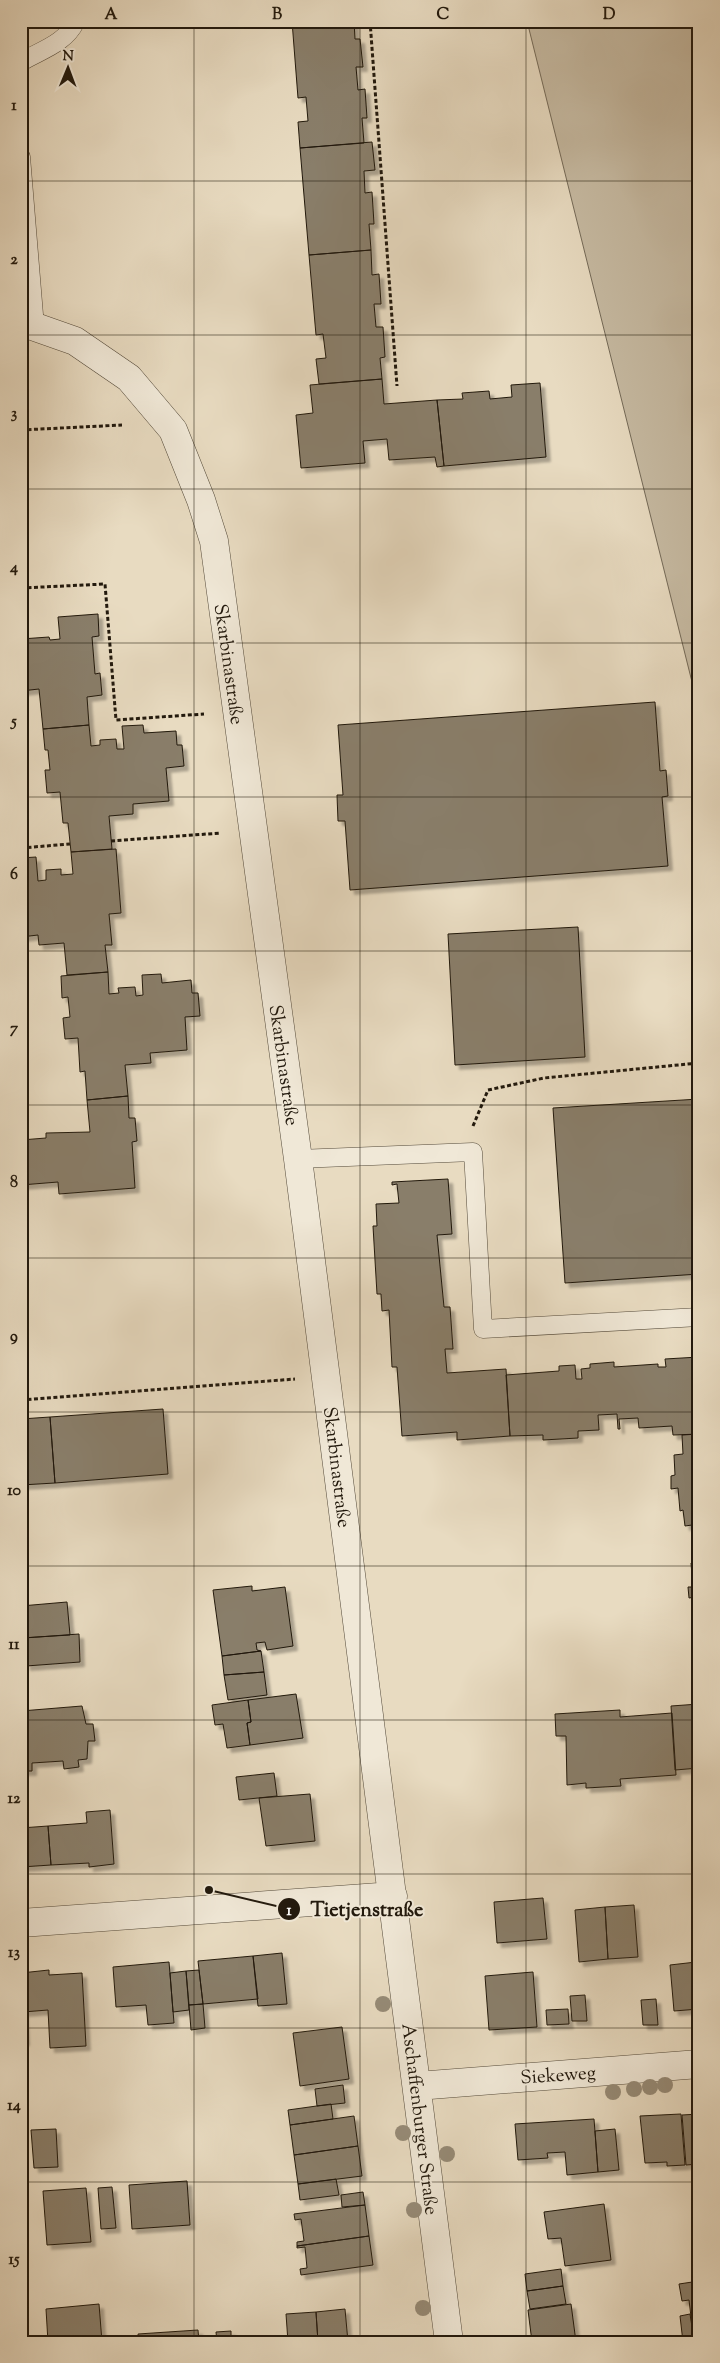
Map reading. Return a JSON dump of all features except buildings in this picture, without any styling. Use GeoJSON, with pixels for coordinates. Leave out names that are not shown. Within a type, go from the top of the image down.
{"type":"FeatureCollection","features":[{"type":"Feature","properties":{"kind":"street","name":"Skarbinastraße"},"geometry":{"type":"LineString","coordinates":[[28,325],[75,341],[129,378],[173,430],[201,500],[214,541],[298,1159],[393,1896]]}},
{"type":"Feature","properties":{"kind":"street"},"geometry":{"type":"LineString","coordinates":[[21,1923],[393,1896]]}},
{"type":"Feature","properties":{"kind":"street","name":"Aschaffenburger Straße"},"geometry":{"type":"LineString","coordinates":[[393,1896],[449,2342]]}},
{"type":"Feature","properties":{"kind":"street","name":"Siekeweg"},"geometry":{"type":"LineString","coordinates":[[417,2086],[699,2064]]}},
{"type":"Feature","properties":{"kind":"lane"},"geometry":{"type":"LineString","coordinates":[[21,62],[57,44],[72,29],[76,21]]}},
{"type":"Feature","properties":{"kind":"lane"},"geometry":{"type":"LineString","coordinates":[[21,157],[28,325]]}},
{"type":"Feature","properties":{"kind":"lane"},"geometry":{"type":"LineString","coordinates":[[298,1159],[474,1152],[483,1329],[699,1317]]}},
{"type":"Feature","properties":{"kind":"path"},"geometry":{"type":"LineString","coordinates":[[370,21],[397,386]]}},
{"type":"Feature","properties":{"kind":"path"},"geometry":{"type":"LineString","coordinates":[[21,430],[122,425]]}},
{"type":"Feature","properties":{"kind":"path"},"geometry":{"type":"LineString","coordinates":[[21,588],[105,584],[116,720],[204,714]]}},
{"type":"Feature","properties":{"kind":"path"},"geometry":{"type":"LineString","coordinates":[[111,841],[220,833]]}},
{"type":"Feature","properties":{"kind":"path"},"geometry":{"type":"LineString","coordinates":[[21,848],[70,844]]}},
{"type":"Feature","properties":{"kind":"path"},"geometry":{"type":"LineString","coordinates":[[461,1153],[488,1090],[544,1078],[699,1062]]}},
{"type":"Feature","properties":{"kind":"path"},"geometry":{"type":"LineString","coordinates":[[21,1400],[296,1379]]}},
{"type":"Feature","properties":{"kind":"shaded area"},"geometry":{"type":"Polygon","coordinates":[[[527,21],[699,21],[699,710],[527,21]]]}},
{"type":"Feature","properties":{"kind":"place","name":"Tietjenstraße"},"geometry":{"type":"Point","coordinates":[209,1890]}}]}
